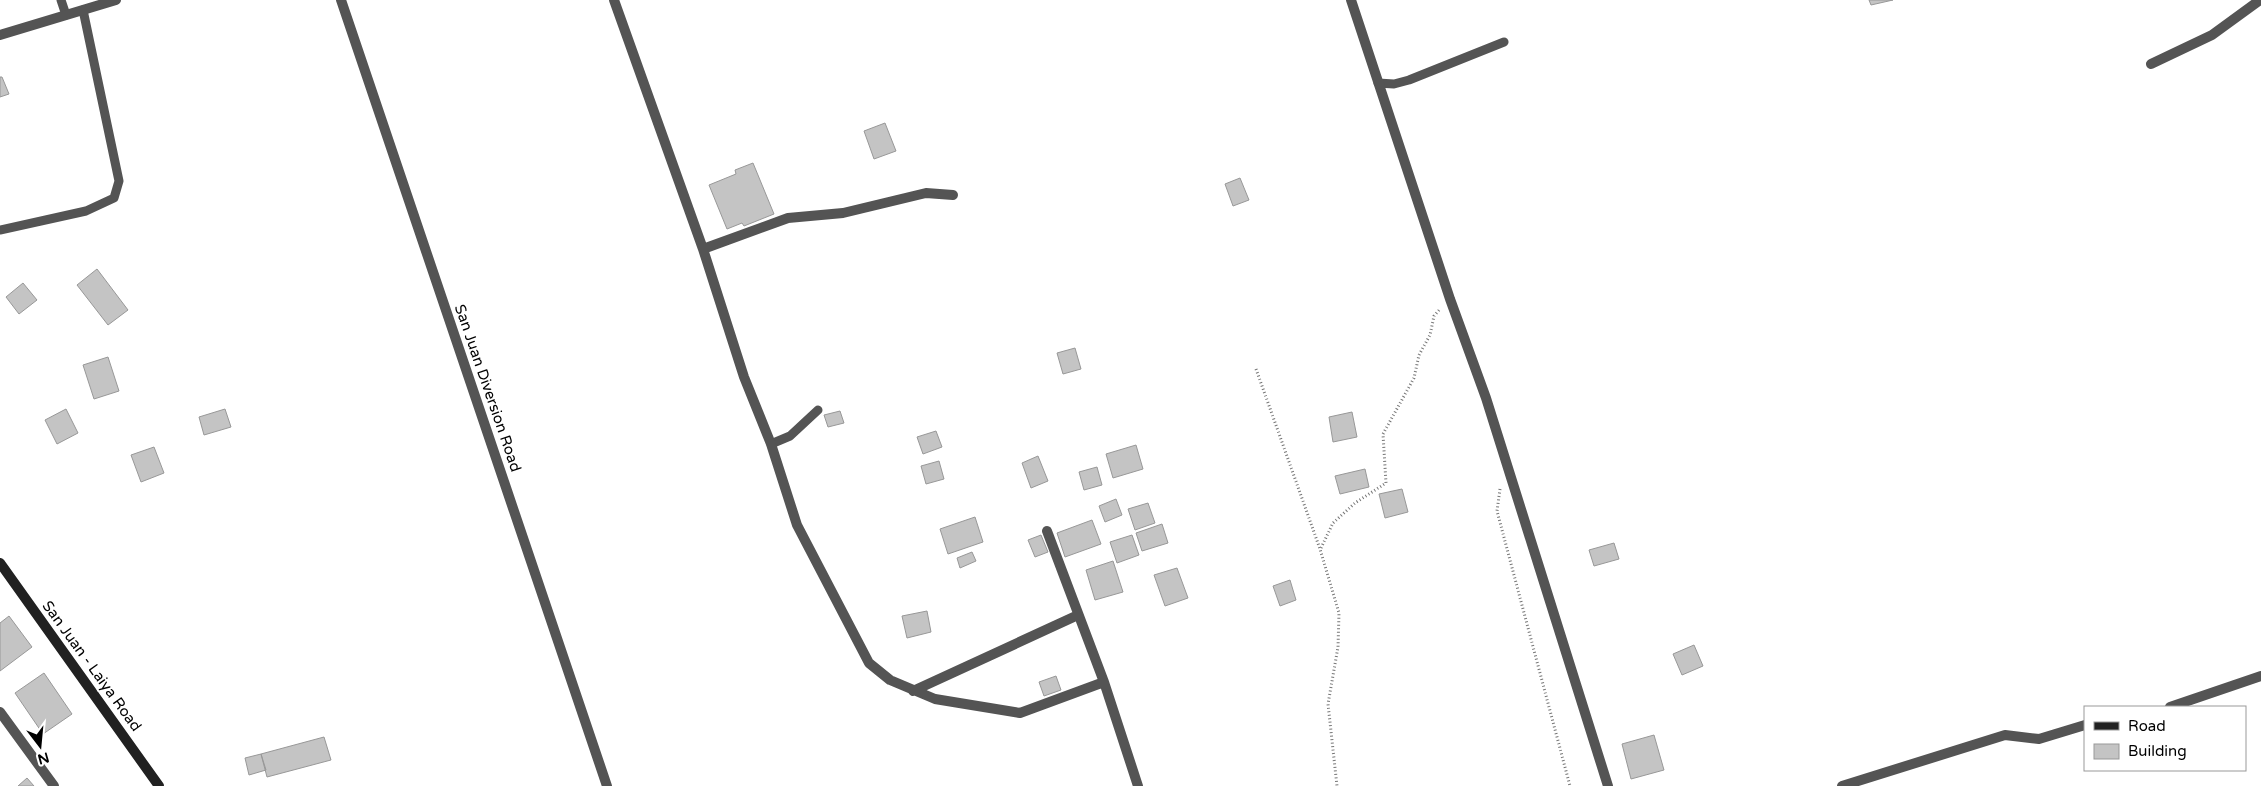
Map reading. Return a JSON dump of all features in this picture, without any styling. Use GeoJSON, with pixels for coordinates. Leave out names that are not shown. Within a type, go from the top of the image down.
{"type":"FeatureCollection","features":[{"type":"Feature","properties":{"kind":"main road","name":"San Juan - Laiya Road"},"geometry":{"type":"LineString","coordinates":[[0,563],[159,786]]}},
{"type":"Feature","properties":{"kind":"street"},"geometry":{"type":"LineString","coordinates":[[0,35],[116,0]]}},
{"type":"Feature","properties":{"kind":"street","name":"San Juan Diversion Road"},"geometry":{"type":"LineString","coordinates":[[340,0],[607,786]]}},
{"type":"Feature","properties":{"kind":"street"},"geometry":{"type":"LineString","coordinates":[[614,0],[703,248],[744,376],[771,444],[797,525],[869,663],[890,680],[913,691],[958,704],[1020,712],[1104,682]]}},
{"type":"Feature","properties":{"kind":"street"},"geometry":{"type":"LineString","coordinates":[[1351,0],[1450,298],[1486,398],[1608,786]]}},
{"type":"Feature","properties":{"kind":"street"},"geometry":{"type":"LineString","coordinates":[[2151,64],[2212,35],[2260,0]]}},
{"type":"Feature","properties":{"kind":"street"},"geometry":{"type":"LineString","coordinates":[[703,248],[788,218],[843,213],[926,193],[953,196]]}},
{"type":"Feature","properties":{"kind":"street"},"geometry":{"type":"LineString","coordinates":[[1047,531],[1104,682],[1138,786]]}},
{"type":"Feature","properties":{"kind":"street"},"geometry":{"type":"LineString","coordinates":[[913,691],[1078,616]]}},
{"type":"Feature","properties":{"kind":"street"},"geometry":{"type":"LineString","coordinates":[[2173,706],[2261,676]]}},
{"type":"Feature","properties":{"kind":"street"},"geometry":{"type":"LineString","coordinates":[[0,712],[54,786]]}},
{"type":"Feature","properties":{"kind":"street"},"geometry":{"type":"LineString","coordinates":[[1842,786],[2005,735],[2039,739],[2084,725]]}},
{"type":"Feature","properties":{"kind":"lane"},"geometry":{"type":"LineString","coordinates":[[61,0],[66,15]]}},
{"type":"Feature","properties":{"kind":"lane"},"geometry":{"type":"LineString","coordinates":[[0,230],[86,211],[114,198],[120,181],[83,10]]}},
{"type":"Feature","properties":{"kind":"lane"},"geometry":{"type":"LineString","coordinates":[[1378,83],[1394,84],[1410,80],[1504,42]]}},
{"type":"Feature","properties":{"kind":"lane"},"geometry":{"type":"LineString","coordinates":[[771,444],[790,436],[818,410]]}},
{"type":"Feature","properties":{"kind":"path"},"geometry":{"type":"LineString","coordinates":[[1320,549],[1333,522],[1386,483],[1382,434],[1414,378],[1419,355],[1430,335],[1434,316],[1450,298]]}},
{"type":"Feature","properties":{"kind":"path"},"geometry":{"type":"LineString","coordinates":[[1256,369],[1320,549],[1339,613],[1338,647],[1328,704],[1337,786]]}},
{"type":"Feature","properties":{"kind":"path"},"geometry":{"type":"LineString","coordinates":[[1507,468],[1497,496],[1497,511],[1570,786]]}},
{"type":"Feature","properties":{"kind":"building"},"geometry":{"type":"Polygon","coordinates":[[[1869,0],[1893,0],[1871,5],[1869,0]]]}},
{"type":"Feature","properties":{"kind":"building"},"geometry":{"type":"Polygon","coordinates":[[[0,77],[2,77],[9,94],[0,97],[0,77]]]}},
{"type":"Feature","properties":{"kind":"building"},"geometry":{"type":"Polygon","coordinates":[[[885,123],[896,151],[874,159],[864,131],[885,123]]]}},
{"type":"Feature","properties":{"kind":"building"},"geometry":{"type":"Polygon","coordinates":[[[753,163],[774,214],[744,226],[742,223],[727,229],[709,185],[736,174],[735,170],[753,163]]]}},
{"type":"Feature","properties":{"kind":"building"},"geometry":{"type":"Polygon","coordinates":[[[1240,178],[1249,200],[1233,206],[1225,184],[1240,178]]]}},
{"type":"Feature","properties":{"kind":"building"},"geometry":{"type":"Polygon","coordinates":[[[97,269],[128,310],[108,325],[77,285],[97,269]]]}},
{"type":"Feature","properties":{"kind":"building"},"geometry":{"type":"Polygon","coordinates":[[[23,283],[37,300],[19,314],[6,297],[23,283]]]}},
{"type":"Feature","properties":{"kind":"building"},"geometry":{"type":"Polygon","coordinates":[[[1075,348],[1081,369],[1063,374],[1057,353],[1075,348]]]}},
{"type":"Feature","properties":{"kind":"building"},"geometry":{"type":"Polygon","coordinates":[[[108,357],[119,391],[94,399],[83,365],[108,357]]]}},
{"type":"Feature","properties":{"kind":"building"},"geometry":{"type":"Polygon","coordinates":[[[66,409],[78,433],[57,444],[45,420],[66,409]]]}},
{"type":"Feature","properties":{"kind":"building"},"geometry":{"type":"Polygon","coordinates":[[[225,409],[231,427],[204,435],[199,417],[225,409]]]}},
{"type":"Feature","properties":{"kind":"building"},"geometry":{"type":"Polygon","coordinates":[[[840,411],[844,423],[828,427],[824,415],[840,411]]]}},
{"type":"Feature","properties":{"kind":"building"},"geometry":{"type":"Polygon","coordinates":[[[1352,412],[1357,437],[1333,442],[1329,417],[1352,412]]]}},
{"type":"Feature","properties":{"kind":"building"},"geometry":{"type":"Polygon","coordinates":[[[936,431],[942,447],[923,454],[917,437],[936,431]]]}},
{"type":"Feature","properties":{"kind":"building"},"geometry":{"type":"Polygon","coordinates":[[[1136,445],[1143,469],[1113,478],[1106,454],[1136,445]]]}},
{"type":"Feature","properties":{"kind":"building"},"geometry":{"type":"Polygon","coordinates":[[[154,447],[164,473],[141,482],[131,455],[154,447]]]}},
{"type":"Feature","properties":{"kind":"building"},"geometry":{"type":"Polygon","coordinates":[[[1038,456],[1048,481],[1031,488],[1022,463],[1038,456]]]}},
{"type":"Feature","properties":{"kind":"building"},"geometry":{"type":"Polygon","coordinates":[[[939,461],[944,479],[926,484],[921,466],[939,461]]]}},
{"type":"Feature","properties":{"kind":"building"},"geometry":{"type":"Polygon","coordinates":[[[1097,467],[1102,485],[1084,490],[1079,472],[1097,467]]]}},
{"type":"Feature","properties":{"kind":"building"},"geometry":{"type":"Polygon","coordinates":[[[1365,469],[1369,487],[1340,494],[1335,476],[1365,469]]]}},
{"type":"Feature","properties":{"kind":"building"},"geometry":{"type":"Polygon","coordinates":[[[1402,489],[1408,512],[1385,518],[1379,494],[1402,489]]]}},
{"type":"Feature","properties":{"kind":"building"},"geometry":{"type":"Polygon","coordinates":[[[1116,499],[1122,515],[1105,522],[1099,506],[1116,499]]]}},
{"type":"Feature","properties":{"kind":"building"},"geometry":{"type":"Polygon","coordinates":[[[1148,503],[1155,523],[1135,530],[1128,509],[1148,503]]]}},
{"type":"Feature","properties":{"kind":"building"},"geometry":{"type":"Polygon","coordinates":[[[975,517],[983,542],[948,554],[940,529],[975,517]]]}},
{"type":"Feature","properties":{"kind":"building"},"geometry":{"type":"Polygon","coordinates":[[[1092,520],[1101,544],[1065,557],[1057,533],[1092,520]]]}},
{"type":"Feature","properties":{"kind":"building"},"geometry":{"type":"Polygon","coordinates":[[[1162,524],[1168,543],[1142,551],[1136,533],[1162,524]]]}},
{"type":"Feature","properties":{"kind":"building"},"geometry":{"type":"Polygon","coordinates":[[[1041,535],[1048,552],[1035,557],[1028,540],[1041,535]]]}},
{"type":"Feature","properties":{"kind":"building"},"geometry":{"type":"Polygon","coordinates":[[[1132,535],[1139,555],[1117,563],[1110,542],[1132,535]]]}},
{"type":"Feature","properties":{"kind":"building"},"geometry":{"type":"Polygon","coordinates":[[[1614,543],[1619,559],[1594,566],[1589,550],[1614,543]]]}},
{"type":"Feature","properties":{"kind":"building"},"geometry":{"type":"Polygon","coordinates":[[[972,552],[976,561],[960,568],[957,558],[972,552]]]}},
{"type":"Feature","properties":{"kind":"building"},"geometry":{"type":"Polygon","coordinates":[[[1113,561],[1123,592],[1095,600],[1086,570],[1113,561]]]}},
{"type":"Feature","properties":{"kind":"building"},"geometry":{"type":"Polygon","coordinates":[[[1177,568],[1188,598],[1165,606],[1154,575],[1177,568]]]}},
{"type":"Feature","properties":{"kind":"building"},"geometry":{"type":"Polygon","coordinates":[[[1290,580],[1296,600],[1280,606],[1273,586],[1290,580]]]}},
{"type":"Feature","properties":{"kind":"building"},"geometry":{"type":"Polygon","coordinates":[[[927,611],[931,632],[907,638],[902,616],[927,611]]]}},
{"type":"Feature","properties":{"kind":"building"},"geometry":{"type":"Polygon","coordinates":[[[9,616],[32,647],[0,671],[0,623],[9,616]]]}},
{"type":"Feature","properties":{"kind":"building"},"geometry":{"type":"Polygon","coordinates":[[[1694,645],[1703,666],[1682,675],[1673,654],[1694,645]]]}},
{"type":"Feature","properties":{"kind":"building"},"geometry":{"type":"Polygon","coordinates":[[[44,673],[72,714],[43,734],[15,693],[44,673]]]}},
{"type":"Feature","properties":{"kind":"building"},"geometry":{"type":"Polygon","coordinates":[[[1056,676],[1061,690],[1044,696],[1039,682],[1056,676]]]}},
{"type":"Feature","properties":{"kind":"building"},"geometry":{"type":"Polygon","coordinates":[[[1654,735],[1664,770],[1631,779],[1622,744],[1654,735]]]}},
{"type":"Feature","properties":{"kind":"building"},"geometry":{"type":"Polygon","coordinates":[[[324,737],[331,760],[267,777],[261,754],[324,737]]]}},
{"type":"Feature","properties":{"kind":"building"},"geometry":{"type":"Polygon","coordinates":[[[261,754],[266,770],[249,775],[245,758],[261,754]]]}},
{"type":"Feature","properties":{"kind":"building"},"geometry":{"type":"Polygon","coordinates":[[[27,778],[34,786],[18,786],[27,778]]]}}]}
